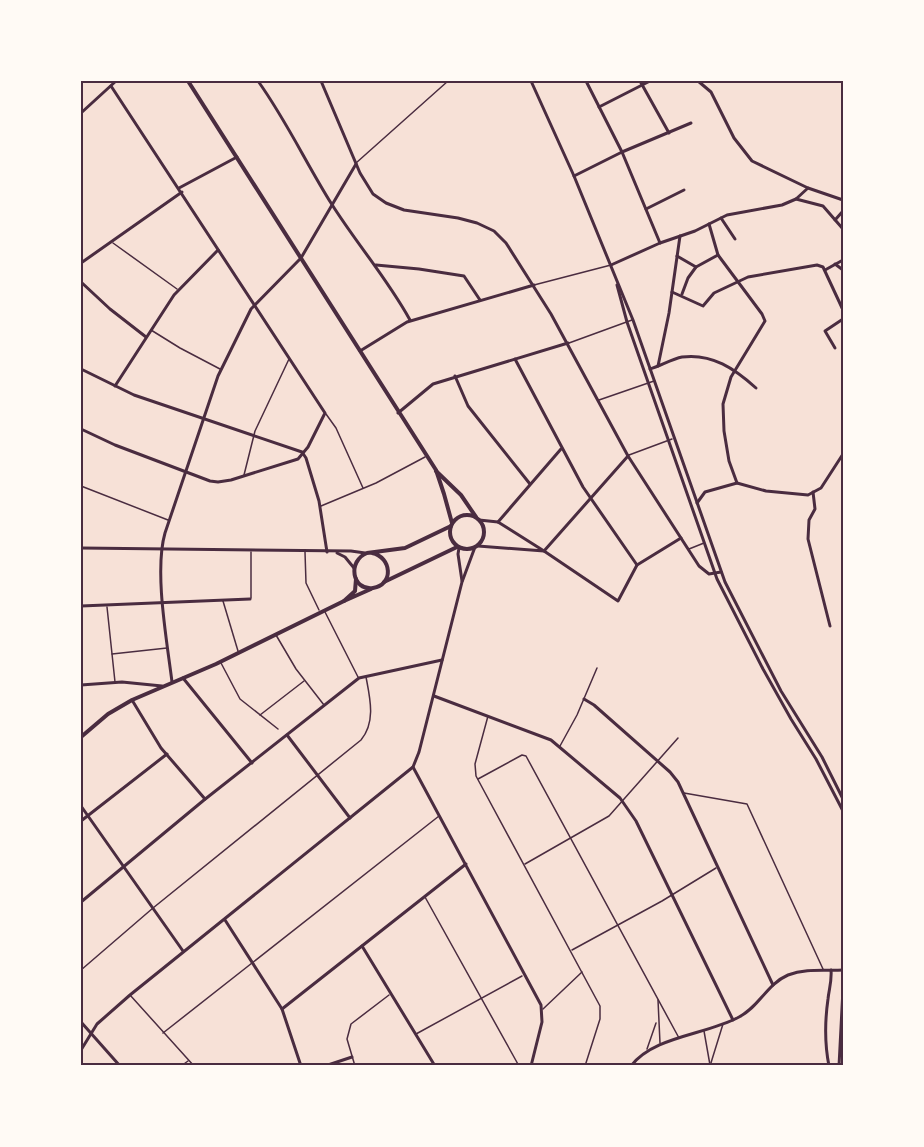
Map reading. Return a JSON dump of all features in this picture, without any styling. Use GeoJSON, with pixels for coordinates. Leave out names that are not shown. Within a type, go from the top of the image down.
{"type":"FeatureCollection","features":[{"type":"Feature","properties":{"kind":"main road"},"geometry":{"type":"LineString","coordinates":[[81,737],[108,714],[132,700],[220,662],[458,548],[468,550],[477,546],[484,532],[461,495],[436,470],[426,456],[190,82]]}},
{"type":"Feature","properties":{"kind":"main road"},"geometry":{"type":"LineString","coordinates":[[436,470],[451,524],[450,537],[458,548]]}},
{"type":"Feature","properties":{"kind":"main road"},"geometry":{"type":"LineString","coordinates":[[344,601],[355,591],[354,568],[358,559],[370,553],[405,549],[463,515],[477,519]]}},
{"type":"Feature","properties":{"kind":"main road"},"geometry":{"type":"LineString","coordinates":[[370,553],[382,557],[388,566],[387,578],[384,582]]}},
{"type":"Feature","properties":{"kind":"main road"},"geometry":{"type":"LineString","coordinates":[[356,578],[363,586],[374,588]]}},
{"type":"Feature","properties":{"kind":"street"},"geometry":{"type":"LineString","coordinates":[[81,113],[116,81]]}},
{"type":"Feature","properties":{"kind":"street"},"geometry":{"type":"LineString","coordinates":[[258,81],[278,110],[332,205],[376,265],[410,320]]}},
{"type":"Feature","properties":{"kind":"street"},"geometry":{"type":"LineString","coordinates":[[321,81],[369,190],[386,203],[413,212],[469,220],[494,231],[506,243],[534,285],[568,344],[628,456],[688,549],[704,571],[709,574],[721,572]]}},
{"type":"Feature","properties":{"kind":"street"},"geometry":{"type":"LineString","coordinates":[[531,81],[574,176],[633,320],[721,572],[772,675],[822,757],[843,799]]}},
{"type":"Feature","properties":{"kind":"street"},"geometry":{"type":"LineString","coordinates":[[586,81],[622,152],[660,243]]}},
{"type":"Feature","properties":{"kind":"street"},"geometry":{"type":"LineString","coordinates":[[599,107],[642,83],[651,81]]}},
{"type":"Feature","properties":{"kind":"street"},"geometry":{"type":"LineString","coordinates":[[698,81],[711,92],[734,138],[752,161],[808,188],[843,200]]}},
{"type":"Feature","properties":{"kind":"street"},"geometry":{"type":"LineString","coordinates":[[642,83],[669,133]]}},
{"type":"Feature","properties":{"kind":"street"},"geometry":{"type":"LineString","coordinates":[[81,429],[115,445],[218,482],[291,462],[304,454],[325,413],[111,86]]}},
{"type":"Feature","properties":{"kind":"street"},"geometry":{"type":"LineString","coordinates":[[574,176],[622,152],[691,123]]}},
{"type":"Feature","properties":{"kind":"street"},"geometry":{"type":"LineString","coordinates":[[179,188],[237,156]]}},
{"type":"Feature","properties":{"kind":"street"},"geometry":{"type":"LineString","coordinates":[[172,682],[163,604],[161,549],[203,419],[221,369],[253,306],[301,258],[356,164]]}},
{"type":"Feature","properties":{"kind":"street"},"geometry":{"type":"LineString","coordinates":[[610,265],[727,215],[782,205],[796,200],[808,188]]}},
{"type":"Feature","properties":{"kind":"street"},"geometry":{"type":"LineString","coordinates":[[646,209],[684,190]]}},
{"type":"Feature","properties":{"kind":"street"},"geometry":{"type":"LineString","coordinates":[[81,264],[182,192]]}},
{"type":"Feature","properties":{"kind":"street"},"geometry":{"type":"LineString","coordinates":[[796,200],[823,206],[843,229]]}},
{"type":"Feature","properties":{"kind":"street"},"geometry":{"type":"LineString","coordinates":[[835,220],[843,211]]}},
{"type":"Feature","properties":{"kind":"street"},"geometry":{"type":"LineString","coordinates":[[721,218],[735,240]]}},
{"type":"Feature","properties":{"kind":"street"},"geometry":{"type":"LineString","coordinates":[[710,224],[718,255],[765,321],[730,377],[723,404],[724,431],[729,461],[737,483]]}},
{"type":"Feature","properties":{"kind":"street"},"geometry":{"type":"LineString","coordinates":[[658,366],[680,236]]}},
{"type":"Feature","properties":{"kind":"street"},"geometry":{"type":"LineString","coordinates":[[115,386],[178,290],[218,250]]}},
{"type":"Feature","properties":{"kind":"street"},"geometry":{"type":"LineString","coordinates":[[681,295],[688,278],[696,267],[718,255]]}},
{"type":"Feature","properties":{"kind":"street"},"geometry":{"type":"LineString","coordinates":[[677,256],[696,267]]}},
{"type":"Feature","properties":{"kind":"street"},"geometry":{"type":"LineString","coordinates":[[825,270],[843,260]]}},
{"type":"Feature","properties":{"kind":"street"},"geometry":{"type":"LineString","coordinates":[[835,263],[843,270]]}},
{"type":"Feature","properties":{"kind":"street"},"geometry":{"type":"LineString","coordinates":[[376,265],[462,276],[467,279],[480,300]]}},
{"type":"Feature","properties":{"kind":"street"},"geometry":{"type":"LineString","coordinates":[[672,292],[703,306],[714,293],[748,277],[817,265],[825,270],[843,310]]}},
{"type":"Feature","properties":{"kind":"street"},"geometry":{"type":"LineString","coordinates":[[615,278],[627,322],[716,574],[768,679],[816,759],[843,811]]}},
{"type":"Feature","properties":{"kind":"street"},"geometry":{"type":"LineString","coordinates":[[81,282],[110,309],[146,337]]}},
{"type":"Feature","properties":{"kind":"street"},"geometry":{"type":"LineString","coordinates":[[360,351],[410,320],[534,285]]}},
{"type":"Feature","properties":{"kind":"street"},"geometry":{"type":"LineString","coordinates":[[835,348],[825,331],[843,318]]}},
{"type":"Feature","properties":{"kind":"street"},"geometry":{"type":"LineString","coordinates":[[398,413],[429,386],[455,376],[568,344]]}},
{"type":"Feature","properties":{"kind":"street"},"geometry":{"type":"LineString","coordinates":[[650,369],[682,357],[709,359],[735,369],[756,387]]}},
{"type":"Feature","properties":{"kind":"street"},"geometry":{"type":"LineString","coordinates":[[515,359],[561,449],[590,498],[637,565]]}},
{"type":"Feature","properties":{"kind":"street"},"geometry":{"type":"LineString","coordinates":[[81,369],[115,386],[304,454]]}},
{"type":"Feature","properties":{"kind":"street"},"geometry":{"type":"LineString","coordinates":[[455,376],[468,406],[530,484]]}},
{"type":"Feature","properties":{"kind":"street"},"geometry":{"type":"LineString","coordinates":[[498,522],[561,449]]}},
{"type":"Feature","properties":{"kind":"street"},"geometry":{"type":"LineString","coordinates":[[304,454],[320,507],[327,552]]}},
{"type":"Feature","properties":{"kind":"street"},"geometry":{"type":"LineString","coordinates":[[697,503],[705,492],[737,483],[766,491],[808,495],[821,488],[843,454]]}},
{"type":"Feature","properties":{"kind":"street"},"geometry":{"type":"LineString","coordinates":[[544,551],[628,456]]}},
{"type":"Feature","properties":{"kind":"street"},"geometry":{"type":"LineString","coordinates":[[813,492],[815,509],[809,520],[808,539],[830,626]]}},
{"type":"Feature","properties":{"kind":"street"},"geometry":{"type":"LineString","coordinates":[[477,519],[498,522],[618,601],[637,565],[681,538]]}},
{"type":"Feature","properties":{"kind":"street"},"geometry":{"type":"LineString","coordinates":[[81,1050],[101,1020],[130,995],[413,767],[434,696],[462,582],[477,546],[544,551]]}},
{"type":"Feature","properties":{"kind":"street"},"geometry":{"type":"LineString","coordinates":[[81,548],[370,553]]}},
{"type":"Feature","properties":{"kind":"street"},"geometry":{"type":"LineString","coordinates":[[458,548],[462,582]]}},
{"type":"Feature","properties":{"kind":"street"},"geometry":{"type":"LineString","coordinates":[[333,552],[345,557],[354,568]]}},
{"type":"Feature","properties":{"kind":"street"},"geometry":{"type":"LineString","coordinates":[[81,606],[250,599]]}},
{"type":"Feature","properties":{"kind":"street"},"geometry":{"type":"LineString","coordinates":[[81,902],[205,799],[359,678],[443,660]]}},
{"type":"Feature","properties":{"kind":"street"},"geometry":{"type":"LineString","coordinates":[[183,678],[252,763]]}},
{"type":"Feature","properties":{"kind":"street"},"geometry":{"type":"LineString","coordinates":[[81,685],[115,682],[162,686]]}},
{"type":"Feature","properties":{"kind":"street"},"geometry":{"type":"LineString","coordinates":[[434,696],[548,738],[624,802],[636,821],[733,1020]]}},
{"type":"Feature","properties":{"kind":"street"},"geometry":{"type":"LineString","coordinates":[[584,699],[594,705],[675,777],[773,985]]}},
{"type":"Feature","properties":{"kind":"street"},"geometry":{"type":"LineString","coordinates":[[132,700],[167,754],[205,799]]}},
{"type":"Feature","properties":{"kind":"street"},"geometry":{"type":"LineString","coordinates":[[287,735],[350,818]]}},
{"type":"Feature","properties":{"kind":"street"},"geometry":{"type":"LineString","coordinates":[[81,821],[167,754]]}},
{"type":"Feature","properties":{"kind":"street"},"geometry":{"type":"LineString","coordinates":[[413,767],[543,1009],[543,1022],[531,1066]]}},
{"type":"Feature","properties":{"kind":"street"},"geometry":{"type":"LineString","coordinates":[[81,806],[183,951]]}},
{"type":"Feature","properties":{"kind":"street"},"geometry":{"type":"LineString","coordinates":[[282,1009],[466,864]]}},
{"type":"Feature","properties":{"kind":"street"},"geometry":{"type":"LineString","coordinates":[[224,919],[282,1009],[301,1066]]}},
{"type":"Feature","properties":{"kind":"street"},"geometry":{"type":"LineString","coordinates":[[362,946],[435,1066]]}},
{"type":"Feature","properties":{"kind":"street"},"geometry":{"type":"LineString","coordinates":[[829,1066],[827,1044],[831,970]]}},
{"type":"Feature","properties":{"kind":"street"},"geometry":{"type":"LineString","coordinates":[[631,1066],[647,1050],[660,1044],[733,1020],[748,1011],[784,977],[795,973],[843,970]]}},
{"type":"Feature","properties":{"kind":"street"},"geometry":{"type":"LineString","coordinates":[[839,1066],[843,989]]}},
{"type":"Feature","properties":{"kind":"street"},"geometry":{"type":"LineString","coordinates":[[81,1022],[120,1066]]}},
{"type":"Feature","properties":{"kind":"street"},"geometry":{"type":"LineString","coordinates":[[324,1066],[352,1058]]}},
{"type":"Feature","properties":{"kind":"lane"},"geometry":{"type":"LineString","coordinates":[[356,164],[448,81]]}},
{"type":"Feature","properties":{"kind":"lane"},"geometry":{"type":"LineString","coordinates":[[112,242],[178,290]]}},
{"type":"Feature","properties":{"kind":"lane"},"geometry":{"type":"LineString","coordinates":[[534,285],[610,265]]}},
{"type":"Feature","properties":{"kind":"lane"},"geometry":{"type":"LineString","coordinates":[[568,344],[633,320]]}},
{"type":"Feature","properties":{"kind":"lane"},"geometry":{"type":"LineString","coordinates":[[150,330],[221,369]]}},
{"type":"Feature","properties":{"kind":"lane"},"geometry":{"type":"LineString","coordinates":[[243,477],[254,436],[289,358]]}},
{"type":"Feature","properties":{"kind":"lane"},"geometry":{"type":"LineString","coordinates":[[598,400],[654,381]]}},
{"type":"Feature","properties":{"kind":"lane"},"geometry":{"type":"LineString","coordinates":[[325,413],[336,428],[363,489]]}},
{"type":"Feature","properties":{"kind":"lane"},"geometry":{"type":"LineString","coordinates":[[628,456],[674,438]]}},
{"type":"Feature","properties":{"kind":"lane"},"geometry":{"type":"LineString","coordinates":[[320,507],[363,489],[426,456]]}},
{"type":"Feature","properties":{"kind":"lane"},"geometry":{"type":"LineString","coordinates":[[81,486],[169,521]]}},
{"type":"Feature","properties":{"kind":"lane"},"geometry":{"type":"LineString","coordinates":[[688,549],[705,543]]}},
{"type":"Feature","properties":{"kind":"lane"},"geometry":{"type":"LineString","coordinates":[[250,599],[251,550]]}},
{"type":"Feature","properties":{"kind":"lane"},"geometry":{"type":"LineString","coordinates":[[305,551],[306,583],[359,678]]}},
{"type":"Feature","properties":{"kind":"lane"},"geometry":{"type":"LineString","coordinates":[[222,600],[239,653]]}},
{"type":"Feature","properties":{"kind":"lane"},"geometry":{"type":"LineString","coordinates":[[107,606],[115,682]]}},
{"type":"Feature","properties":{"kind":"lane"},"geometry":{"type":"LineString","coordinates":[[276,635],[288,658],[324,705]]}},
{"type":"Feature","properties":{"kind":"lane"},"geometry":{"type":"LineString","coordinates":[[112,654],[168,648]]}},
{"type":"Feature","properties":{"kind":"lane"},"geometry":{"type":"LineString","coordinates":[[220,662],[237,695],[278,729]]}},
{"type":"Feature","properties":{"kind":"lane"},"geometry":{"type":"LineString","coordinates":[[560,746],[597,668]]}},
{"type":"Feature","properties":{"kind":"lane"},"geometry":{"type":"LineString","coordinates":[[81,970],[153,908],[353,747],[368,731],[370,708],[366,676]]}},
{"type":"Feature","properties":{"kind":"lane"},"geometry":{"type":"LineString","coordinates":[[259,715],[305,680]]}},
{"type":"Feature","properties":{"kind":"lane"},"geometry":{"type":"LineString","coordinates":[[488,715],[474,766],[478,779],[599,1003],[601,1013],[585,1066]]}},
{"type":"Feature","properties":{"kind":"lane"},"geometry":{"type":"LineString","coordinates":[[524,865],[605,820],[624,802],[678,738]]}},
{"type":"Feature","properties":{"kind":"lane"},"geometry":{"type":"LineString","coordinates":[[478,779],[525,755],[679,1039]]}},
{"type":"Feature","properties":{"kind":"lane"},"geometry":{"type":"LineString","coordinates":[[684,793],[747,804],[823,970]]}},
{"type":"Feature","properties":{"kind":"lane"},"geometry":{"type":"LineString","coordinates":[[164,1033],[440,816]]}},
{"type":"Feature","properties":{"kind":"lane"},"geometry":{"type":"LineString","coordinates":[[571,951],[718,867]]}},
{"type":"Feature","properties":{"kind":"lane"},"geometry":{"type":"LineString","coordinates":[[425,897],[519,1066]]}},
{"type":"Feature","properties":{"kind":"lane"},"geometry":{"type":"LineString","coordinates":[[543,1009],[582,972]]}},
{"type":"Feature","properties":{"kind":"lane"},"geometry":{"type":"LineString","coordinates":[[416,1035],[525,974]]}},
{"type":"Feature","properties":{"kind":"lane"},"geometry":{"type":"LineString","coordinates":[[355,1066],[347,1037],[351,1024],[391,994]]}},
{"type":"Feature","properties":{"kind":"lane"},"geometry":{"type":"LineString","coordinates":[[130,995],[194,1066]]}},
{"type":"Feature","properties":{"kind":"lane"},"geometry":{"type":"LineString","coordinates":[[658,1000],[660,1044]]}},
{"type":"Feature","properties":{"kind":"lane"},"geometry":{"type":"LineString","coordinates":[[647,1050],[658,1019]]}},
{"type":"Feature","properties":{"kind":"lane"},"geometry":{"type":"LineString","coordinates":[[710,1066],[723,1024]]}},
{"type":"Feature","properties":{"kind":"lane"},"geometry":{"type":"LineString","coordinates":[[704,1031],[710,1066]]}},
{"type":"Feature","properties":{"kind":"lane"},"geometry":{"type":"LineString","coordinates":[[181,1066],[188,1060]]}}]}
